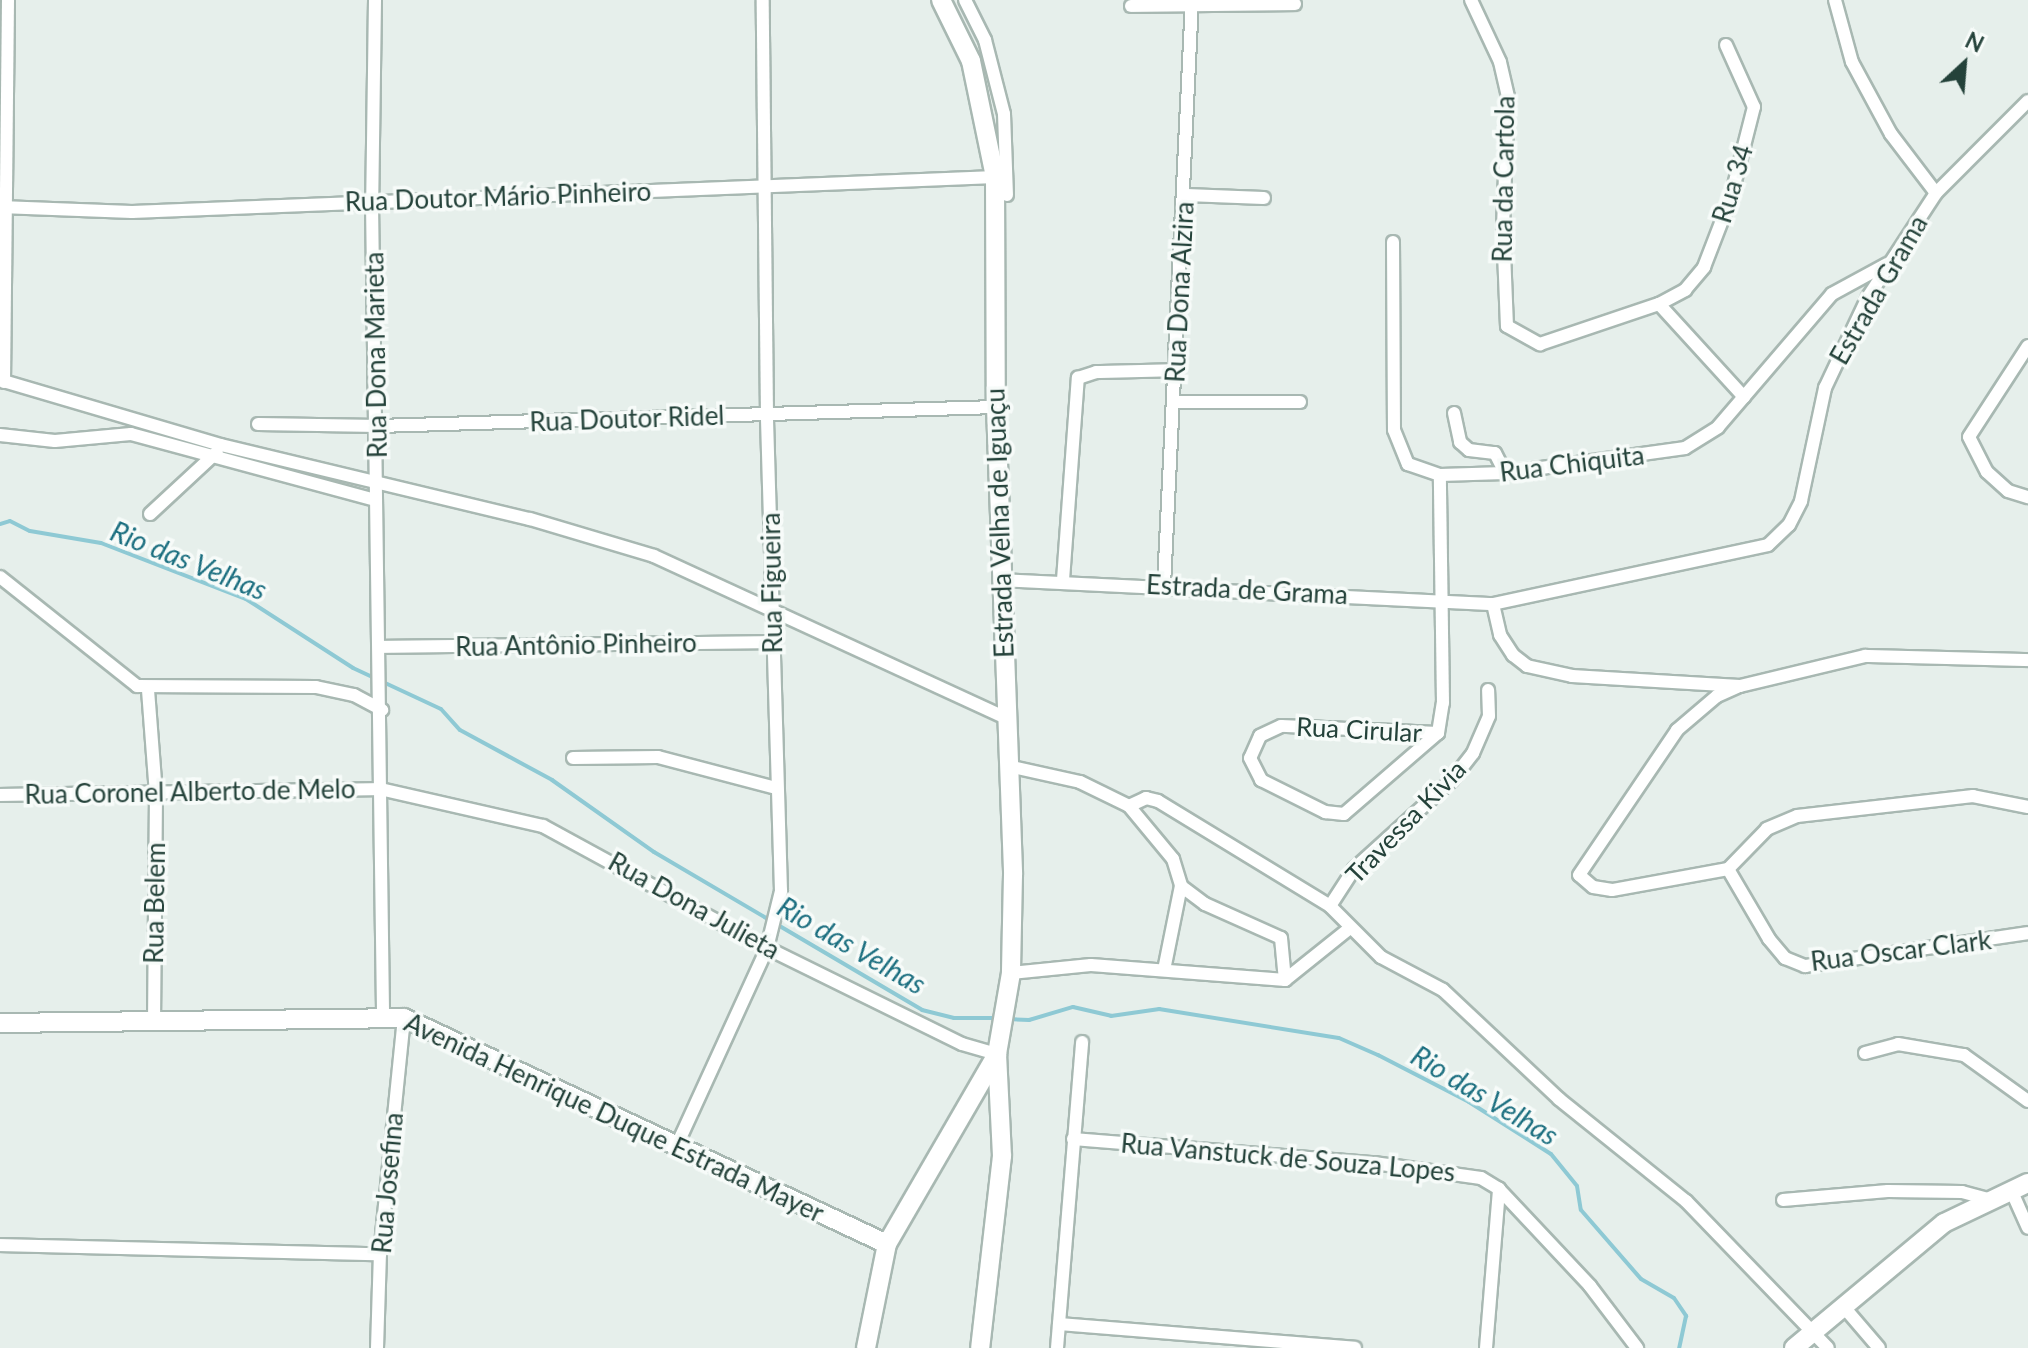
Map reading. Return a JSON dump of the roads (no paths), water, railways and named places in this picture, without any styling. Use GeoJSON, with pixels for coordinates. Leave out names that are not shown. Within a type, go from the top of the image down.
{"type":"FeatureCollection","features":[{"type":"Feature","properties":{"kind":"main road","name":"Estrada Velha de Iguaçu"},"geometry":{"type":"LineString","coordinates":[[941,0],[971,61],[995,177],[996,407],[1008,766],[1011,973],[998,1045],[1003,1109],[980,1348]]}},
{"type":"Feature","properties":{"kind":"main road","name":"Avenida Henrique Duque Estrada Mayer"},"geometry":{"type":"LineString","coordinates":[[0,1023],[404,1018],[887,1244]]}},
{"type":"Feature","properties":{"kind":"main road","name":"Estrada Velha de Iguaçu"},"geometry":{"type":"LineString","coordinates":[[866,1348],[887,1244],[998,1045]]}},
{"type":"Feature","properties":{"kind":"main road"},"geometry":{"type":"LineString","coordinates":[[964,1104],[985,1096],[1003,1109]]}},
{"type":"Feature","properties":{"kind":"main road"},"geometry":{"type":"LineString","coordinates":[[1794,1348],[1944,1223],[1989,1199],[2020,1187]]}},
{"type":"Feature","properties":{"kind":"street"},"geometry":{"type":"LineString","coordinates":[[8,0],[4,40],[2,381],[376,500]]}},
{"type":"Feature","properties":{"kind":"street","name":"Rua Dona Marieta"},"geometry":{"type":"LineString","coordinates":[[375,0],[372,203],[382,705],[383,1016]]}},
{"type":"Feature","properties":{"kind":"street","name":"Rua Figueira"},"geometry":{"type":"LineString","coordinates":[[677,1145],[769,945],[781,891],[767,415],[763,0]]}},
{"type":"Feature","properties":{"kind":"street"},"geometry":{"type":"LineString","coordinates":[[965,0],[985,40],[1004,114],[1007,195]]}},
{"type":"Feature","properties":{"kind":"street","name":"Rua da Cartola"},"geometry":{"type":"LineString","coordinates":[[1471,0],[1500,62],[1508,97],[1503,227],[1507,326],[1540,344]]}},
{"type":"Feature","properties":{"kind":"street"},"geometry":{"type":"LineString","coordinates":[[1835,0],[1852,62],[1891,134],[1936,193]]}},
{"type":"Feature","properties":{"kind":"street","name":"Rua Dona Alzira"},"geometry":{"type":"LineString","coordinates":[[1164,585],[1186,195],[1192,3]]}},
{"type":"Feature","properties":{"kind":"street"},"geometry":{"type":"LineString","coordinates":[[1131,6],[1295,4]]}},
{"type":"Feature","properties":{"kind":"street","name":"Rua 34"},"geometry":{"type":"LineString","coordinates":[[1540,344],[1659,304],[1685,290],[1704,267],[1745,154],[1754,107],[1726,45]]}},
{"type":"Feature","properties":{"kind":"street","name":"Estrada Grama"},"geometry":{"type":"LineString","coordinates":[[1493,604],[1747,552],[1779,537],[1801,501],[1837,356],[1889,263],[1936,193],[2025,107]]}},
{"type":"Feature","properties":{"kind":"street","name":"Rua Doutor Mário Pinheiro"},"geometry":{"type":"LineString","coordinates":[[2,207],[132,212],[995,177]]}},
{"type":"Feature","properties":{"kind":"street"},"geometry":{"type":"LineString","coordinates":[[1186,195],[1264,198]]}},
{"type":"Feature","properties":{"kind":"street","name":"Rua Chiquita"},"geometry":{"type":"LineString","coordinates":[[1393,242],[1389,384],[1394,430],[1408,464],[1440,475],[1505,473],[1685,448],[1718,427],[1832,294],[1889,263]]}},
{"type":"Feature","properties":{"kind":"street"},"geometry":{"type":"LineString","coordinates":[[1659,304],[1744,397]]}},
{"type":"Feature","properties":{"kind":"street"},"geometry":{"type":"LineString","coordinates":[[2028,346],[1969,437],[1987,472],[2008,491],[2028,497]]}},
{"type":"Feature","properties":{"kind":"street"},"geometry":{"type":"LineString","coordinates":[[1063,580],[1078,378],[1096,372],[1176,370]]}},
{"type":"Feature","properties":{"kind":"street"},"geometry":{"type":"LineString","coordinates":[[1174,402],[1300,402]]}},
{"type":"Feature","properties":{"kind":"street","name":"Rua Doutor Ridel"},"geometry":{"type":"LineString","coordinates":[[258,424],[378,426],[996,407]]}},
{"type":"Feature","properties":{"kind":"street"},"geometry":{"type":"LineString","coordinates":[[1454,413],[1460,442],[1469,450],[1495,453],[1505,473]]}},
{"type":"Feature","properties":{"kind":"street"},"geometry":{"type":"LineString","coordinates":[[0,435],[55,441],[131,434],[378,481],[654,556],[774,608],[1006,718]]}},
{"type":"Feature","properties":{"kind":"street"},"geometry":{"type":"LineString","coordinates":[[150,514],[218,451]]}},
{"type":"Feature","properties":{"kind":"street","name":"Rua Cirular"},"geometry":{"type":"LineString","coordinates":[[1438,733],[1281,726],[1260,736],[1250,758],[1261,780],[1325,812],[1344,814],[1438,733],[1443,703],[1440,475]]}},
{"type":"Feature","properties":{"kind":"street"},"geometry":{"type":"LineString","coordinates":[[0,577],[120,677],[148,690],[316,687],[382,705]]}},
{"type":"Feature","properties":{"kind":"street","name":"Estrada de Grama"},"geometry":{"type":"LineString","coordinates":[[1000,580],[1063,580],[1493,604]]}},
{"type":"Feature","properties":{"kind":"street"},"geometry":{"type":"LineString","coordinates":[[1493,604],[1500,635],[1513,655],[1543,671],[1655,684],[1740,686]]}},
{"type":"Feature","properties":{"kind":"street","name":"Rua Antônio Pinheiro"},"geometry":{"type":"LineString","coordinates":[[380,652],[773,642]]}},
{"type":"Feature","properties":{"kind":"street"},"geometry":{"type":"LineString","coordinates":[[2028,660],[1865,656],[1740,686],[1717,696],[1677,730],[1579,875],[1593,887],[1612,890],[1728,869],[1767,829],[1797,816],[1973,796],[2028,807]]}},
{"type":"Feature","properties":{"kind":"street","name":"Rua Belem"},"geometry":{"type":"LineString","coordinates":[[148,690],[156,794],[154,1021]]}},
{"type":"Feature","properties":{"kind":"street","name":"Travessa Kivia"},"geometry":{"type":"LineString","coordinates":[[1330,906],[1354,869],[1452,780],[1473,753],[1489,716],[1488,690]]}},
{"type":"Feature","properties":{"kind":"street"},"geometry":{"type":"LineString","coordinates":[[573,758],[658,757],[776,788]]}},
{"type":"Feature","properties":{"kind":"street"},"geometry":{"type":"LineString","coordinates":[[1008,766],[1080,782],[1129,806],[1173,859],[1181,886],[1164,970]]}},
{"type":"Feature","properties":{"kind":"street","name":"Rua Coronel Alberto de Melo"},"geometry":{"type":"LineString","coordinates":[[0,795],[380,789]]}},
{"type":"Feature","properties":{"kind":"street","name":"Rua Dona Julieta"},"geometry":{"type":"LineString","coordinates":[[380,789],[543,826],[962,1044],[998,1045]]}},
{"type":"Feature","properties":{"kind":"street"},"geometry":{"type":"LineString","coordinates":[[1129,806],[1146,798],[1158,801],[1330,906],[1381,957],[1443,990],[1559,1099],[1686,1201],[1828,1348]]}},
{"type":"Feature","properties":{"kind":"street","name":"Rua Oscar Clark"},"geometry":{"type":"LineString","coordinates":[[1728,869],[1769,939],[1785,958],[1805,966],[2028,933]]}},
{"type":"Feature","properties":{"kind":"street"},"geometry":{"type":"LineString","coordinates":[[1181,886],[1205,904],[1281,938],[1285,980]]}},
{"type":"Feature","properties":{"kind":"street"},"geometry":{"type":"LineString","coordinates":[[1011,973],[1091,965],[1285,980],[1350,928]]}},
{"type":"Feature","properties":{"kind":"street","name":"Rua Josefina"},"geometry":{"type":"LineString","coordinates":[[377,1348],[380,1254],[404,1018]]}},
{"type":"Feature","properties":{"kind":"street"},"geometry":{"type":"LineString","coordinates":[[1057,1348],[1082,1042]]}},
{"type":"Feature","properties":{"kind":"street"},"geometry":{"type":"LineString","coordinates":[[1865,1053],[1898,1044],[1964,1055],[2028,1101]]}},
{"type":"Feature","properties":{"kind":"street","name":"Rua Vanstuck de Souza Lopes"},"geometry":{"type":"LineString","coordinates":[[1073,1139],[1462,1172],[1499,1189]]}},
{"type":"Feature","properties":{"kind":"street"},"geometry":{"type":"LineString","coordinates":[[2020,1187],[2028,1228]]}},
{"type":"Feature","properties":{"kind":"street"},"geometry":{"type":"LineString","coordinates":[[1486,1348],[1499,1189]]}},
{"type":"Feature","properties":{"kind":"street"},"geometry":{"type":"LineString","coordinates":[[1499,1189],[1590,1286],[1637,1348]]}},
{"type":"Feature","properties":{"kind":"street"},"geometry":{"type":"LineString","coordinates":[[1783,1200],[1900,1191],[1962,1192],[1989,1199]]}},
{"type":"Feature","properties":{"kind":"street"},"geometry":{"type":"LineString","coordinates":[[0,1245],[380,1254]]}},
{"type":"Feature","properties":{"kind":"street"},"geometry":{"type":"LineString","coordinates":[[1843,1306],[1879,1348]]}},
{"type":"Feature","properties":{"kind":"street"},"geometry":{"type":"LineString","coordinates":[[1059,1324],[1355,1348]]}},
{"type":"Feature","properties":{"kind":"waterway","name":"Rio das Velhas"},"geometry":{"type":"LineString","coordinates":[[0,524],[10,521],[30,531],[101,543],[246,599],[353,668],[441,709],[460,730],[552,780],[654,852],[922,1010],[954,1018],[996,1018]]}},
{"type":"Feature","properties":{"kind":"waterway","name":"Rio das Velhas"},"geometry":{"type":"LineString","coordinates":[[1008,1019],[1029,1020],[1073,1007],[1111,1016],[1159,1009],[1339,1038],[1378,1055],[1469,1102],[1551,1154],[1577,1186],[1581,1210],[1641,1279],[1674,1298],[1686,1316],[1679,1348]]}}]}
